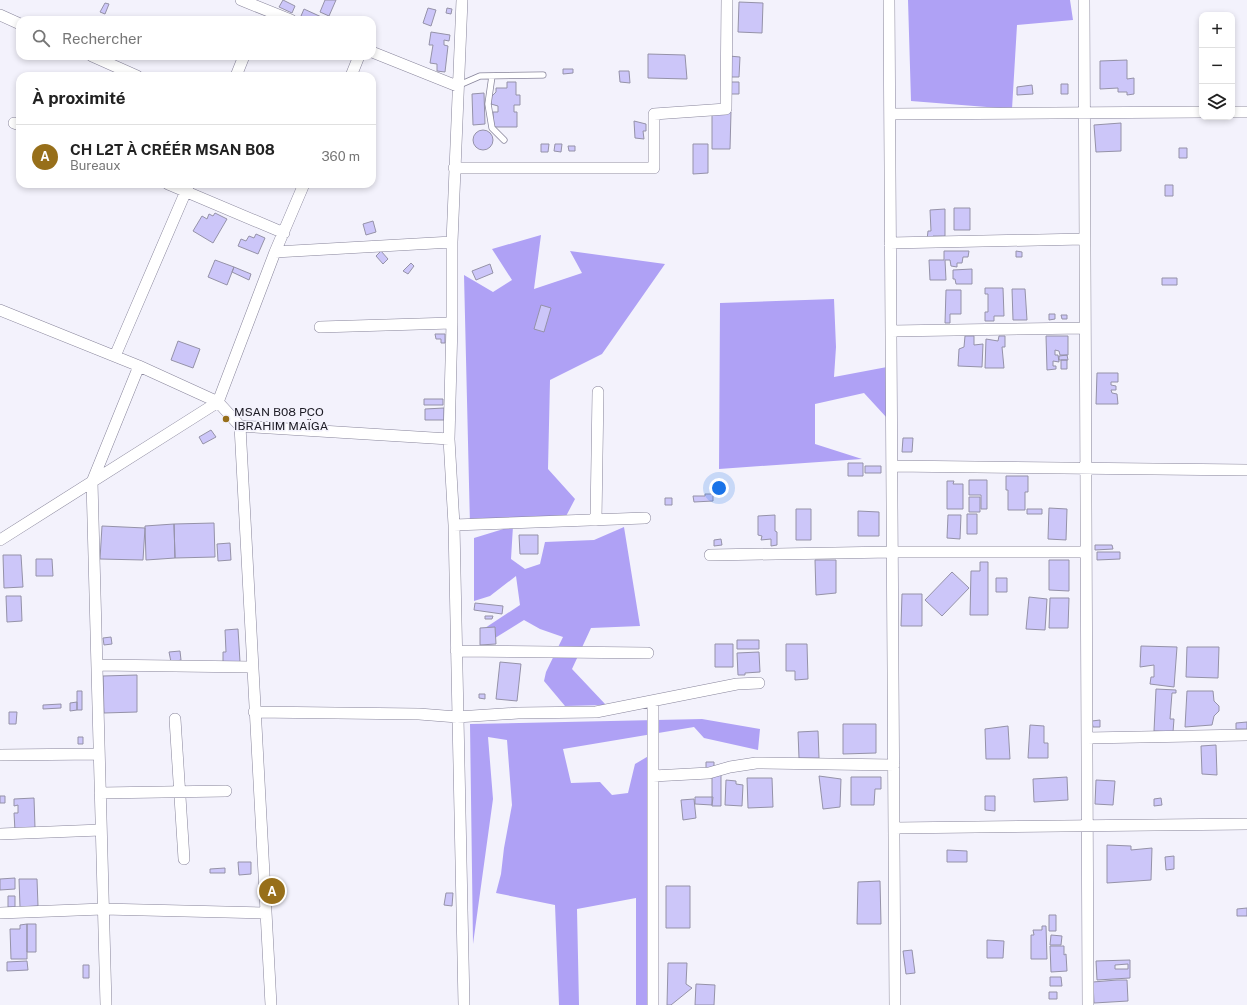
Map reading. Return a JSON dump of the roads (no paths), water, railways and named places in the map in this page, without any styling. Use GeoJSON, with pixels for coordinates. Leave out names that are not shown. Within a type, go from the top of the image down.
{"type":"FeatureCollection","features":[{"type":"Feature","properties":{"kind":"street"},"geometry":{"type":"LineString","coordinates":[[241,0],[281,16]]}},
{"type":"Feature","properties":{"kind":"street"},"geometry":{"type":"LineString","coordinates":[[462,0],[454,168],[450,439],[454,525],[464,1005]]}},
{"type":"Feature","properties":{"kind":"street"},"geometry":{"type":"LineString","coordinates":[[454,168],[654,168],[654,114],[726,109],[727,0]]}},
{"type":"Feature","properties":{"kind":"street"},"geometry":{"type":"LineString","coordinates":[[889,0],[895,1005]]}},
{"type":"Feature","properties":{"kind":"street"},"geometry":{"type":"LineString","coordinates":[[1084,0],[1088,1005]]}},
{"type":"Feature","properties":{"kind":"street"},"geometry":{"type":"LineString","coordinates":[[261,16],[264,9]]}},
{"type":"Feature","properties":{"kind":"street"},"geometry":{"type":"LineString","coordinates":[[0,15],[16,22]]}},
{"type":"Feature","properties":{"kind":"street"},"geometry":{"type":"LineString","coordinates":[[376,54],[457,86]]}},
{"type":"Feature","properties":{"kind":"street"},"geometry":{"type":"LineString","coordinates":[[101,60],[128,72]]}},
{"type":"Feature","properties":{"kind":"street"},"geometry":{"type":"LineString","coordinates":[[238,72],[242,60]]}},
{"type":"Feature","properties":{"kind":"street"},"geometry":{"type":"LineString","coordinates":[[353,72],[357,60]]}},
{"type":"Feature","properties":{"kind":"street"},"geometry":{"type":"LineString","coordinates":[[890,114],[1199,112]]}},
{"type":"Feature","properties":{"kind":"street"},"geometry":{"type":"LineString","coordinates":[[1235,112],[1247,112]]}},
{"type":"Feature","properties":{"kind":"street"},"geometry":{"type":"LineString","coordinates":[[115,356],[188,188],[284,233]]}},
{"type":"Feature","properties":{"kind":"street"},"geometry":{"type":"LineString","coordinates":[[0,540],[218,402],[275,252],[302,188]]}},
{"type":"Feature","properties":{"kind":"street"},"geometry":{"type":"LineString","coordinates":[[890,243],[1084,239]]}},
{"type":"Feature","properties":{"kind":"street"},"geometry":{"type":"LineString","coordinates":[[275,252],[452,242]]}},
{"type":"Feature","properties":{"kind":"street"},"geometry":{"type":"LineString","coordinates":[[0,310],[139,366],[218,402],[240,426],[270,1005]]}},
{"type":"Feature","properties":{"kind":"street"},"geometry":{"type":"LineString","coordinates":[[320,327],[452,323]]}},
{"type":"Feature","properties":{"kind":"street"},"geometry":{"type":"LineString","coordinates":[[891,331],[1085,328]]}},
{"type":"Feature","properties":{"kind":"street"},"geometry":{"type":"LineString","coordinates":[[106,1005],[92,482],[139,366]]}},
{"type":"Feature","properties":{"kind":"street"},"geometry":{"type":"LineString","coordinates":[[596,520],[598,392]]}},
{"type":"Feature","properties":{"kind":"street"},"geometry":{"type":"LineString","coordinates":[[240,426],[450,439]]}},
{"type":"Feature","properties":{"kind":"street"},"geometry":{"type":"LineString","coordinates":[[892,466],[1247,470]]}},
{"type":"Feature","properties":{"kind":"street"},"geometry":{"type":"LineString","coordinates":[[454,525],[645,518]]}},
{"type":"Feature","properties":{"kind":"street"},"geometry":{"type":"LineString","coordinates":[[710,555],[892,552],[1086,552]]}},
{"type":"Feature","properties":{"kind":"street"},"geometry":{"type":"LineString","coordinates":[[456,651],[648,653]]}},
{"type":"Feature","properties":{"kind":"street"},"geometry":{"type":"LineString","coordinates":[[97,665],[252,667]]}},
{"type":"Feature","properties":{"kind":"street"},"geometry":{"type":"LineString","coordinates":[[254,712],[419,714],[457,717],[518,713],[596,712],[653,702],[738,684],[759,683]]}},
{"type":"Feature","properties":{"kind":"street"},"geometry":{"type":"LineString","coordinates":[[653,702],[653,1005]]}},
{"type":"Feature","properties":{"kind":"street"},"geometry":{"type":"LineString","coordinates":[[175,719],[178,792],[184,859]]}},
{"type":"Feature","properties":{"kind":"street"},"geometry":{"type":"LineString","coordinates":[[1087,738],[1247,735]]}},
{"type":"Feature","properties":{"kind":"street"},"geometry":{"type":"LineString","coordinates":[[0,755],[99,754]]}},
{"type":"Feature","properties":{"kind":"street"},"geometry":{"type":"LineString","coordinates":[[653,776],[709,773],[730,767],[756,763],[894,765]]}},
{"type":"Feature","properties":{"kind":"street"},"geometry":{"type":"LineString","coordinates":[[100,793],[226,791]]}},
{"type":"Feature","properties":{"kind":"street"},"geometry":{"type":"LineString","coordinates":[[894,828],[1247,824]]}},
{"type":"Feature","properties":{"kind":"street"},"geometry":{"type":"LineString","coordinates":[[0,834],[101,830]]}},
{"type":"Feature","properties":{"kind":"street"},"geometry":{"type":"LineString","coordinates":[[0,913],[103,910],[265,913]]}},
{"type":"Feature","properties":{"kind":"lane"},"geometry":{"type":"LineString","coordinates":[[457,86],[480,76],[543,75]]}},
{"type":"Feature","properties":{"kind":"lane"},"geometry":{"type":"LineString","coordinates":[[492,76],[488,104],[492,128],[504,140]]}},
{"type":"Feature","properties":{"kind":"place","name":"MSAN B08 PCO IBRAHIM MAÏGA"},"geometry":{"type":"Point","coordinates":[226,419]}},
{"type":"Feature","properties":{"kind":"place","name":"CH L2T À CRÉÉR MSAN B08"},"geometry":{"type":"Point","coordinates":[272,891]}}]}
